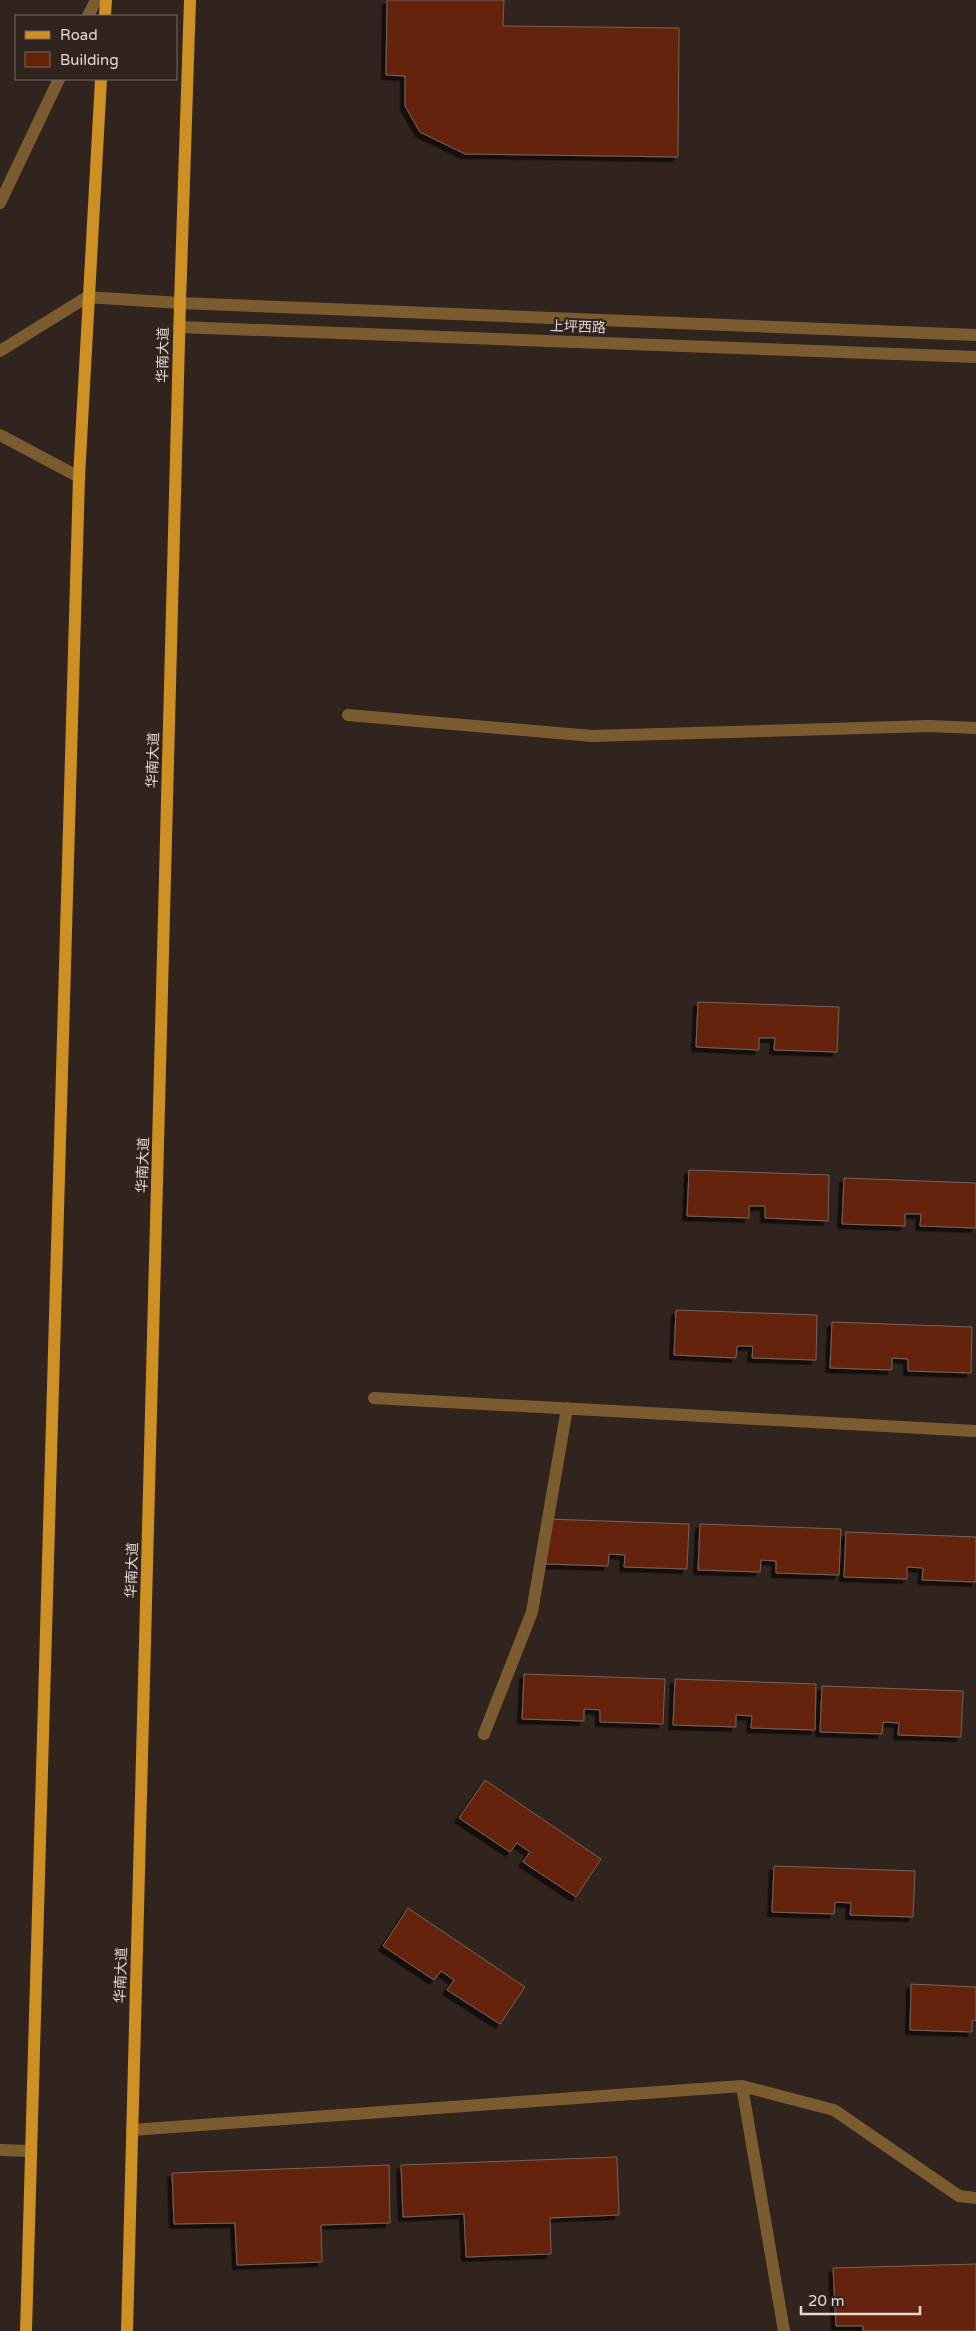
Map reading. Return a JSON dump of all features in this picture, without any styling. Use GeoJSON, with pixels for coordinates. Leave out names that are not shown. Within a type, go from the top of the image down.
{"type":"FeatureCollection","features":[{"type":"Feature","properties":{"kind":"main road"},"geometry":{"type":"LineString","coordinates":[[105,15],[106,0]]}},
{"type":"Feature","properties":{"kind":"main road","name":"华南大道"},"geometry":{"type":"LineString","coordinates":[[127,2331],[179,327],[190,0]]}},
{"type":"Feature","properties":{"kind":"main road"},"geometry":{"type":"LineString","coordinates":[[26,2331],[79,477],[87,297],[101,80]]}},
{"type":"Feature","properties":{"kind":"street"},"geometry":{"type":"LineString","coordinates":[[88,15],[96,0]]}},
{"type":"Feature","properties":{"kind":"street"},"geometry":{"type":"LineString","coordinates":[[0,203],[58,80]]}},
{"type":"Feature","properties":{"kind":"street"},"geometry":{"type":"LineString","coordinates":[[0,351],[87,297]]}},
{"type":"Feature","properties":{"kind":"street","name":"上坪西路"},"geometry":{"type":"LineString","coordinates":[[87,297],[180,304],[976,335]]}},
{"type":"Feature","properties":{"kind":"street","name":"上坪西路"},"geometry":{"type":"LineString","coordinates":[[179,327],[976,357]]}},
{"type":"Feature","properties":{"kind":"street"},"geometry":{"type":"LineString","coordinates":[[0,435],[79,477]]}},
{"type":"Feature","properties":{"kind":"street"},"geometry":{"type":"LineString","coordinates":[[348,714],[592,736],[929,726],[976,728]]}},
{"type":"Feature","properties":{"kind":"street"},"geometry":{"type":"LineString","coordinates":[[374,1398],[976,1431]]}},
{"type":"Feature","properties":{"kind":"street"},"geometry":{"type":"LineString","coordinates":[[484,1734],[532,1612],[567,1408]]}},
{"type":"Feature","properties":{"kind":"street"},"geometry":{"type":"LineString","coordinates":[[742,2086],[784,2331]]}},
{"type":"Feature","properties":{"kind":"street"},"geometry":{"type":"LineString","coordinates":[[132,2130],[742,2086],[834,2110],[959,2196],[976,2198]]}},
{"type":"Feature","properties":{"kind":"street"},"geometry":{"type":"LineString","coordinates":[[0,2150],[30,2151]]}},
{"type":"Feature","properties":{"kind":"building"},"geometry":{"type":"Polygon","coordinates":[[[387,0],[504,0],[503,26],[679,28],[678,157],[465,154],[420,132],[405,106],[405,76],[386,75],[387,0]]]}},
{"type":"Feature","properties":{"kind":"building"},"geometry":{"type":"Polygon","coordinates":[[[698,1002],[839,1007],[837,1052],[774,1050],[775,1038],[759,1038],[759,1050],[696,1047],[698,1002]]]}},
{"type":"Feature","properties":{"kind":"building"},"geometry":{"type":"Polygon","coordinates":[[[689,1170],[829,1175],[828,1221],[765,1218],[765,1206],[749,1206],[749,1218],[687,1216],[689,1170]]]}},
{"type":"Feature","properties":{"kind":"building"},"geometry":{"type":"Polygon","coordinates":[[[844,1178],[976,1183],[976,1228],[920,1226],[921,1214],[905,1214],[905,1226],[842,1224],[844,1178]]]}},
{"type":"Feature","properties":{"kind":"building"},"geometry":{"type":"Polygon","coordinates":[[[676,1310],[817,1315],[816,1360],[752,1358],[753,1346],[737,1346],[736,1358],[674,1355],[676,1310]]]}},
{"type":"Feature","properties":{"kind":"building"},"geometry":{"type":"Polygon","coordinates":[[[832,1322],[972,1327],[971,1373],[908,1371],[908,1359],[892,1358],[892,1370],[830,1368],[832,1322]]]}},
{"type":"Feature","properties":{"kind":"building"},"geometry":{"type":"Polygon","coordinates":[[[548,1519],[689,1524],[687,1569],[624,1567],[625,1555],[609,1554],[608,1566],[546,1564],[548,1519]]]}},
{"type":"Feature","properties":{"kind":"building"},"geometry":{"type":"Polygon","coordinates":[[[700,1524],[841,1529],[839,1575],[776,1573],[776,1561],[761,1560],[760,1572],[698,1570],[700,1524]]]}},
{"type":"Feature","properties":{"kind":"building"},"geometry":{"type":"Polygon","coordinates":[[[846,1532],[976,1537],[976,1582],[922,1580],[923,1568],[907,1567],[907,1579],[844,1577],[846,1532]]]}},
{"type":"Feature","properties":{"kind":"building"},"geometry":{"type":"Polygon","coordinates":[[[524,1674],[665,1679],[663,1724],[600,1722],[600,1710],[584,1709],[584,1721],[522,1719],[524,1674]]]}},
{"type":"Feature","properties":{"kind":"building"},"geometry":{"type":"Polygon","coordinates":[[[675,1679],[816,1684],[815,1730],[751,1728],[752,1716],[736,1715],[736,1727],[673,1725],[675,1679]]]}},
{"type":"Feature","properties":{"kind":"building"},"geometry":{"type":"Polygon","coordinates":[[[822,1686],[963,1691],[961,1737],[898,1735],[899,1723],[883,1722],[882,1734],[820,1732],[822,1686]]]}},
{"type":"Feature","properties":{"kind":"building"},"geometry":{"type":"Polygon","coordinates":[[[485,1780],[601,1859],[576,1897],[523,1862],[530,1852],[517,1843],[510,1852],[459,1818],[485,1780]]]}},
{"type":"Feature","properties":{"kind":"building"},"geometry":{"type":"Polygon","coordinates":[[[774,1866],[915,1871],[913,1917],[850,1915],[851,1903],[835,1902],[834,1914],[772,1912],[774,1866]]]}},
{"type":"Feature","properties":{"kind":"building"},"geometry":{"type":"Polygon","coordinates":[[[408,1908],[525,1987],[500,2024],[447,1990],[454,1980],[441,1971],[434,1980],[383,1946],[408,1908]]]}},
{"type":"Feature","properties":{"kind":"building"},"geometry":{"type":"Polygon","coordinates":[[[911,1984],[976,1987],[976,2021],[972,2020],[972,2032],[910,2030],[911,1984]]]}},
{"type":"Feature","properties":{"kind":"building"},"geometry":{"type":"Polygon","coordinates":[[[617,2157],[619,2215],[550,2218],[551,2254],[466,2257],[464,2214],[403,2217],[401,2165],[617,2157]]]}},
{"type":"Feature","properties":{"kind":"building"},"geometry":{"type":"Polygon","coordinates":[[[389,2165],[390,2223],[321,2225],[322,2262],[237,2265],[235,2223],[174,2224],[172,2173],[389,2165]]]}},
{"type":"Feature","properties":{"kind":"building"},"geometry":{"type":"Polygon","coordinates":[[[976,2264],[976,2331],[863,2331],[863,2326],[836,2326],[833,2268],[976,2264]]]}}]}
